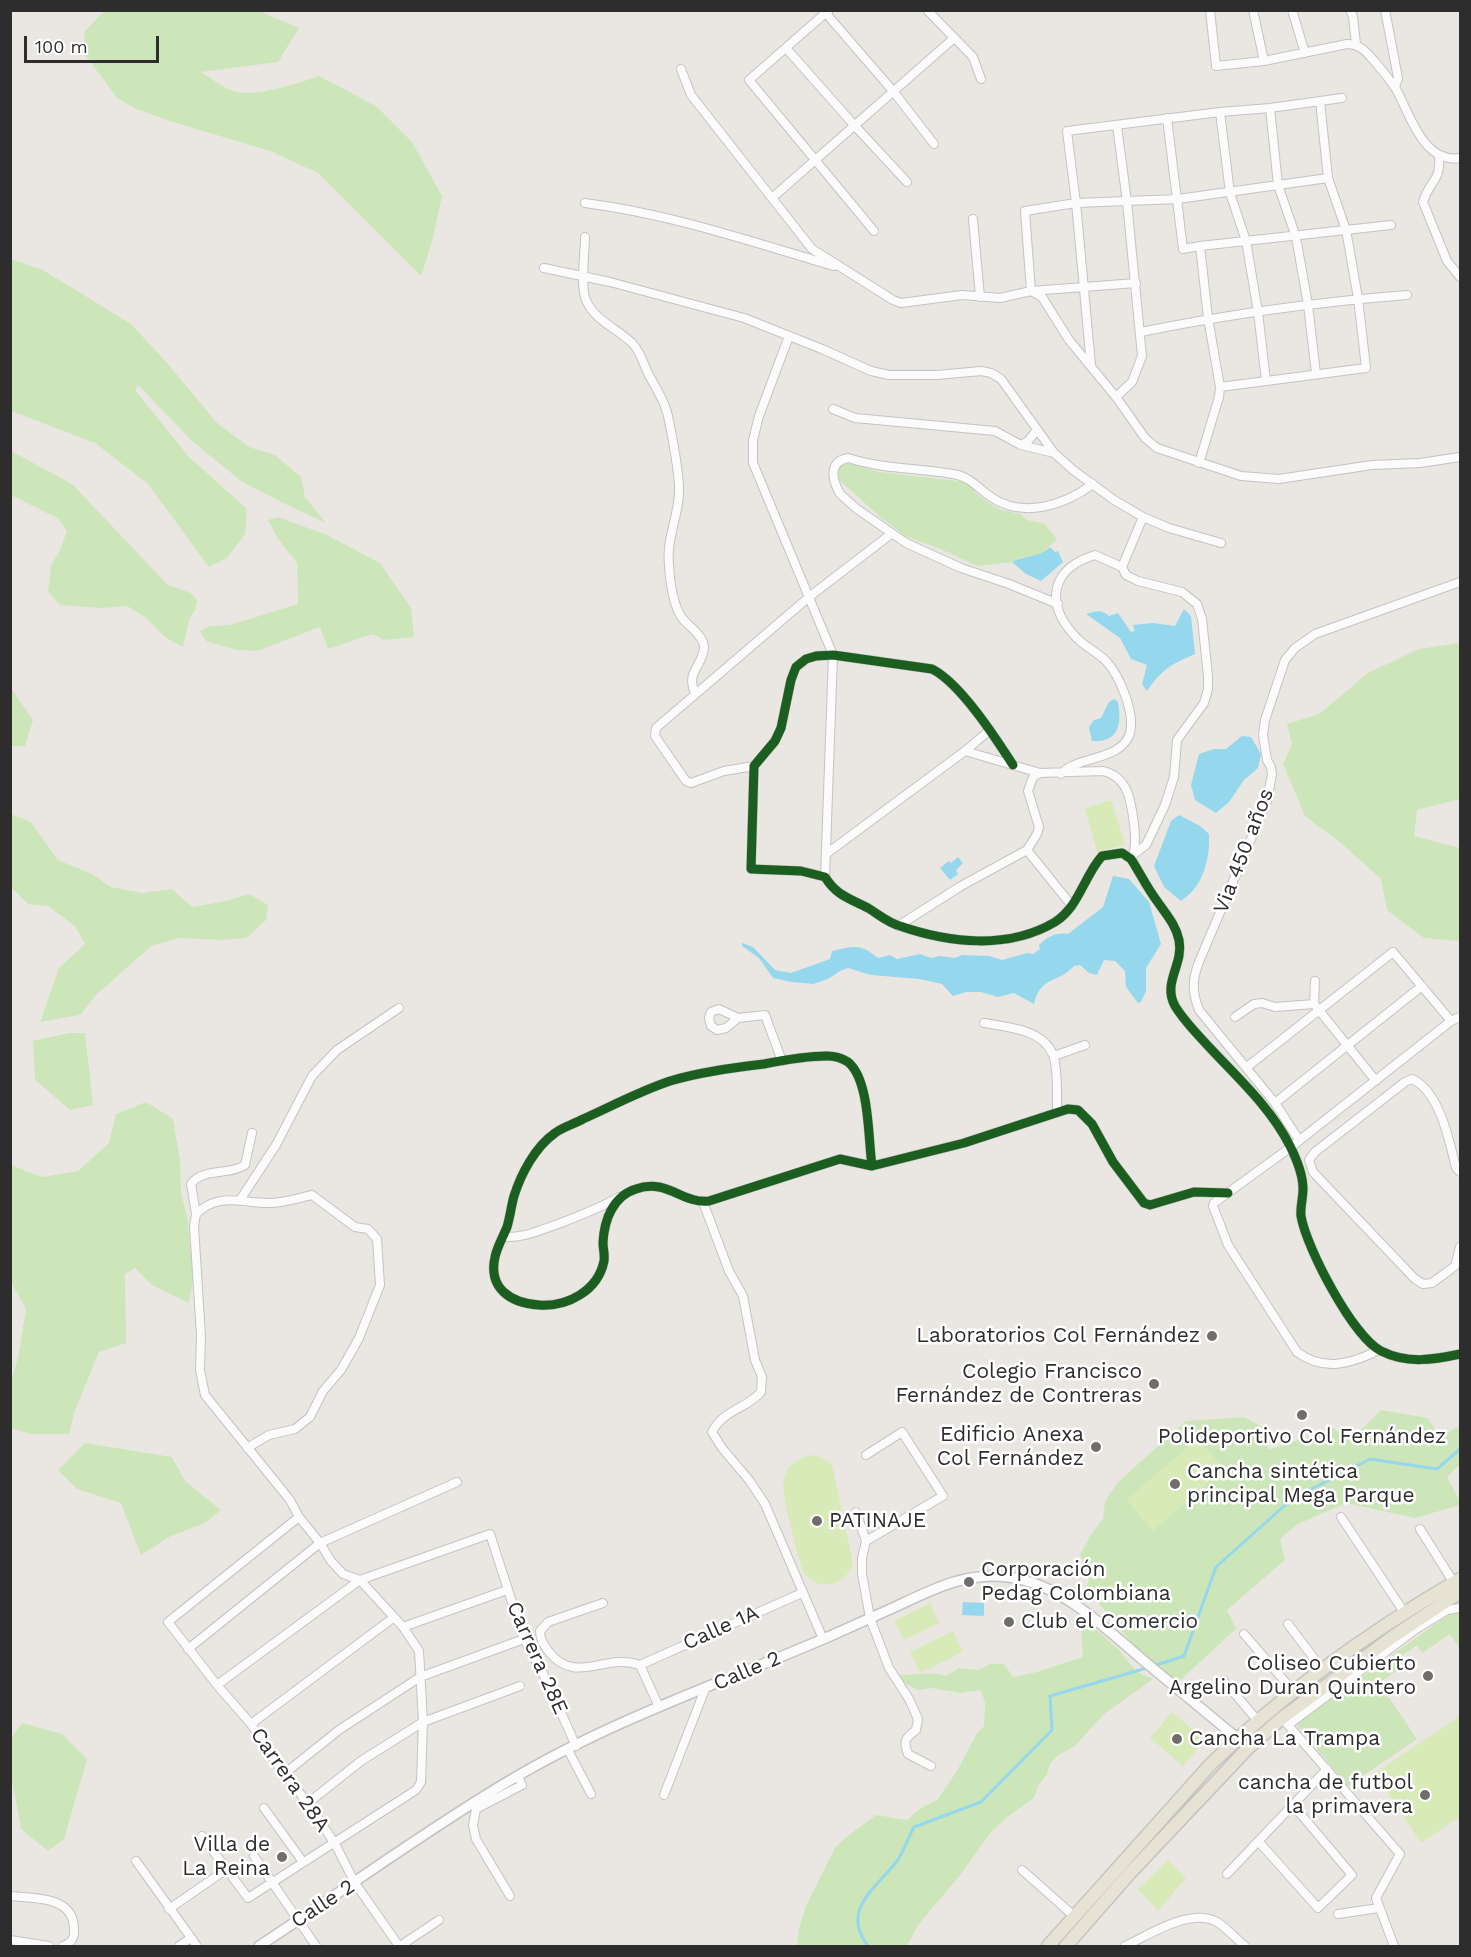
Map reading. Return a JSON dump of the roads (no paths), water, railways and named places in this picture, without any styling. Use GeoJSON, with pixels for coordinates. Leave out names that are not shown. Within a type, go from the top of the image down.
{"type":"FeatureCollection","features":[{"type":"Feature","properties":{"kind":"main road"},"geometry":{"type":"LineString","coordinates":[[1048,1947],[1210,1765],[1237,1738],[1322,1669],[1404,1612],[1458,1585]]}},
{"type":"Feature","properties":{"kind":"main road"},"geometry":{"type":"LineString","coordinates":[[1073,1943],[1129,1875],[1249,1747],[1285,1722],[1458,1585]]}},
{"type":"Feature","properties":{"kind":"street"},"geometry":{"type":"LineString","coordinates":[[927,10],[973,57],[981,79]]}},
{"type":"Feature","properties":{"kind":"street"},"geometry":{"type":"LineString","coordinates":[[1210,10],[1216,66],[1264,61],[1356,44],[1366,51],[1395,87],[1417,131],[1428,146],[1448,159],[1461,158]]}},
{"type":"Feature","properties":{"kind":"street"},"geometry":{"type":"LineString","coordinates":[[1253,10],[1264,61]]}},
{"type":"Feature","properties":{"kind":"street"},"geometry":{"type":"LineString","coordinates":[[1292,10],[1305,53]]}},
{"type":"Feature","properties":{"kind":"street"},"geometry":{"type":"LineString","coordinates":[[1350,10],[1356,44]]}},
{"type":"Feature","properties":{"kind":"street"},"geometry":{"type":"LineString","coordinates":[[1385,10],[1398,78],[1395,87]]}},
{"type":"Feature","properties":{"kind":"street"},"geometry":{"type":"LineString","coordinates":[[874,231],[749,80],[826,12],[893,91],[934,144]]}},
{"type":"Feature","properties":{"kind":"street"},"geometry":{"type":"LineString","coordinates":[[772,198],[953,39]]}},
{"type":"Feature","properties":{"kind":"street"},"geometry":{"type":"LineString","coordinates":[[786,48],[854,126],[908,183]]}},
{"type":"Feature","properties":{"kind":"street"},"geometry":{"type":"LineString","coordinates":[[681,69],[692,95],[812,249],[892,300],[901,303],[962,295],[1000,298],[1031,291],[1136,283]]}},
{"type":"Feature","properties":{"kind":"street"},"geometry":{"type":"LineString","coordinates":[[1091,367],[1076,203],[1066,131],[1342,98]]}},
{"type":"Feature","properties":{"kind":"street"},"geometry":{"type":"LineString","coordinates":[[1220,387],[1366,368],[1358,298],[1346,230],[1328,178],[1320,101]]}},
{"type":"Feature","properties":{"kind":"street"},"geometry":{"type":"LineString","coordinates":[[1270,108],[1278,184],[1296,237],[1308,305],[1316,374]]}},
{"type":"Feature","properties":{"kind":"street"},"geometry":{"type":"LineString","coordinates":[[1220,112],[1230,193],[1246,242],[1258,312],[1266,381]]}},
{"type":"Feature","properties":{"kind":"street"},"geometry":{"type":"LineString","coordinates":[[1167,118],[1184,249],[1391,225]]}},
{"type":"Feature","properties":{"kind":"street"},"geometry":{"type":"LineString","coordinates":[[1116,397],[1132,382],[1142,356],[1136,283],[1117,126]]}},
{"type":"Feature","properties":{"kind":"street"},"geometry":{"type":"LineString","coordinates":[[1439,155],[1439,174],[1426,192],[1423,202],[1447,261],[1461,277]]}},
{"type":"Feature","properties":{"kind":"street"},"geometry":{"type":"LineString","coordinates":[[1031,291],[1025,211],[1076,203],[1178,199],[1328,178]]}},
{"type":"Feature","properties":{"kind":"street"},"geometry":{"type":"LineString","coordinates":[[585,203],[690,222],[841,269]]}},
{"type":"Feature","properties":{"kind":"street"},"geometry":{"type":"LineString","coordinates":[[973,219],[980,297]]}},
{"type":"Feature","properties":{"kind":"street"},"geometry":{"type":"LineString","coordinates":[[585,237],[583,291],[586,302],[604,322],[631,342],[639,351],[668,415],[679,494],[668,540],[669,565],[674,598],[681,616],[701,639],[704,646],[692,677],[695,693]]}},
{"type":"Feature","properties":{"kind":"street"},"geometry":{"type":"LineString","coordinates":[[1199,463],[1219,398],[1220,387],[1208,318],[1200,246]]}},
{"type":"Feature","properties":{"kind":"street"},"geometry":{"type":"LineString","coordinates":[[544,268],[584,275],[744,318],[871,371],[889,375],[937,375],[981,371],[991,373],[1001,379],[1054,453],[1093,484],[1143,517],[1169,528],[1221,543]]}},
{"type":"Feature","properties":{"kind":"street"},"geometry":{"type":"LineString","coordinates":[[1031,291],[1042,297],[1069,340],[1116,397],[1145,438],[1157,448],[1240,476],[1280,480],[1372,465],[1420,463],[1461,457]]}},
{"type":"Feature","properties":{"kind":"street"},"geometry":{"type":"LineString","coordinates":[[1141,332],[1208,318],[1358,298],[1407,295]]}},
{"type":"Feature","properties":{"kind":"street"},"geometry":{"type":"LineString","coordinates":[[789,336],[757,424],[753,440],[753,463],[833,655],[825,877],[832,889],[898,926],[960,940],[993,942],[1020,937],[1055,922],[1072,906],[1094,864],[1102,856],[1122,853],[1133,856]]}},
{"type":"Feature","properties":{"kind":"street"},"geometry":{"type":"LineString","coordinates":[[833,409],[855,418],[996,431],[1021,445],[1054,453]]}},
{"type":"Feature","properties":{"kind":"street"},"geometry":{"type":"LineString","coordinates":[[1021,445],[1028,441],[1037,430]]}},
{"type":"Feature","properties":{"kind":"street"},"geometry":{"type":"LineString","coordinates":[[1058,604],[1010,584],[961,568],[891,534],[840,494],[833,474],[835,466],[841,460],[848,458],[918,471],[955,474],[970,480],[993,499],[1029,510],[1077,496],[1093,484]]}},
{"type":"Feature","properties":{"kind":"street"},"geometry":{"type":"LineString","coordinates":[[1122,567],[1143,517]]}},
{"type":"Feature","properties":{"kind":"street"},"geometry":{"type":"LineString","coordinates":[[754,766],[724,771],[696,782],[686,781],[655,736],[654,731],[695,693],[809,597],[891,534]]}},
{"type":"Feature","properties":{"kind":"street"},"geometry":{"type":"LineString","coordinates":[[1061,774],[1071,766],[1113,752],[1130,733],[1129,715],[1123,691],[1114,671],[1106,661],[1073,635],[1064,622],[1058,604],[1056,588],[1059,580],[1074,564],[1095,555],[1122,567],[1126,575],[1138,581],[1177,590],[1197,604],[1202,619],[1208,676],[1208,689],[1204,703],[1178,740],[1174,777],[1159,819],[1146,845],[1133,856]]}},
{"type":"Feature","properties":{"kind":"street","name":"Via 450 años"},"geometry":{"type":"LineString","coordinates":[[1299,1140],[1275,1103],[1204,1017],[1195,1001],[1192,979],[1267,801],[1272,767],[1267,760],[1263,735],[1265,720],[1286,660],[1295,648],[1315,634],[1461,582]]}},
{"type":"Feature","properties":{"kind":"street"},"geometry":{"type":"LineString","coordinates":[[825,877],[801,871],[751,869],[754,766],[775,741],[781,728],[791,680],[796,667],[806,659],[833,655],[932,669],[943,674],[990,730],[1013,765]]}},
{"type":"Feature","properties":{"kind":"street"},"geometry":{"type":"LineString","coordinates":[[826,854],[990,730]]}},
{"type":"Feature","properties":{"kind":"street"},"geometry":{"type":"LineString","coordinates":[[965,751],[1040,773],[1103,771],[1118,778],[1129,798],[1133,856],[1175,927],[1180,941],[1180,955],[1169,986],[1174,1005],[1254,1095],[1280,1128],[1291,1147],[1301,1173],[1303,1188],[1300,1215],[1307,1238],[1333,1293],[1356,1325],[1379,1350],[1403,1359],[1433,1360],[1461,1354]]}},
{"type":"Feature","properties":{"kind":"street"},"geometry":{"type":"LineString","coordinates":[[898,926],[961,886],[1027,850],[1039,827],[1028,791],[1029,782],[1040,773]]}},
{"type":"Feature","properties":{"kind":"street"},"geometry":{"type":"LineString","coordinates":[[1027,850],[1072,906]]}},
{"type":"Feature","properties":{"kind":"street"},"geometry":{"type":"LineString","coordinates":[[1247,1067],[1317,1007],[1393,952],[1451,1021]]}},
{"type":"Feature","properties":{"kind":"street"},"geometry":{"type":"LineString","coordinates":[[1315,981],[1317,1007],[1376,1081]]}},
{"type":"Feature","properties":{"kind":"street"},"geometry":{"type":"LineString","coordinates":[[1275,1103],[1422,986]]}},
{"type":"Feature","properties":{"kind":"street"},"geometry":{"type":"LineString","coordinates":[[1235,1017],[1254,1004],[1262,1003],[1275,1007],[1317,1007]]}},
{"type":"Feature","properties":{"kind":"street"},"geometry":{"type":"LineString","coordinates":[[240,1200],[276,1145],[312,1076],[337,1050],[399,1008]]}},
{"type":"Feature","properties":{"kind":"street"},"geometry":{"type":"LineString","coordinates":[[738,1018],[765,1015],[782,1061]]}},
{"type":"Feature","properties":{"kind":"street"},"geometry":{"type":"LineString","coordinates":[[1379,1350],[1360,1360],[1340,1365],[1315,1362],[1298,1352],[1228,1245],[1213,1209],[1214,1203],[1291,1147],[1451,1021],[1461,1017]]}},
{"type":"Feature","properties":{"kind":"street"},"geometry":{"type":"LineString","coordinates":[[984,1023],[1023,1029],[1045,1043],[1054,1056],[1057,1112]]}},
{"type":"Feature","properties":{"kind":"street"},"geometry":{"type":"LineString","coordinates":[[1054,1056],[1085,1045]]}},
{"type":"Feature","properties":{"kind":"street"},"geometry":{"type":"LineString","coordinates":[[628,1192],[608,1213],[603,1242],[604,1261],[597,1277],[588,1289],[570,1301],[540,1305],[516,1301],[499,1288],[494,1273],[495,1257],[523,1173],[539,1148],[555,1132],[629,1097],[672,1081],[713,1071],[782,1061],[828,1056],[847,1061],[853,1067],[864,1096],[872,1166]]}},
{"type":"Feature","properties":{"kind":"street"},"geometry":{"type":"LineString","coordinates":[[1461,1172],[1456,1168],[1434,1100],[1421,1083],[1412,1079],[1405,1082],[1315,1152],[1309,1160],[1313,1172],[1415,1279],[1423,1284],[1432,1283],[1455,1266],[1461,1247]]}},
{"type":"Feature","properties":{"kind":"street"},"geometry":{"type":"LineString","coordinates":[[502,1237],[517,1238],[573,1220],[628,1192],[651,1185],[664,1187],[693,1201],[703,1202],[840,1159],[872,1166],[964,1143],[1068,1109],[1078,1110],[1086,1117],[1113,1162],[1144,1203],[1150,1205],[1194,1192],[1228,1192]]}},
{"type":"Feature","properties":{"kind":"street"},"geometry":{"type":"LineString","coordinates":[[202,1836],[248,1898],[335,1844],[419,1786],[421,1782],[423,1722],[419,1651],[403,1627],[360,1580],[343,1574],[331,1561],[290,1500],[205,1395],[200,1370],[201,1336],[194,1226],[196,1214],[191,1184],[196,1177],[206,1173],[237,1169],[245,1165],[252,1133]]}},
{"type":"Feature","properties":{"kind":"street"},"geometry":{"type":"LineString","coordinates":[[196,1214],[205,1205],[217,1200],[269,1203],[286,1202],[312,1195],[355,1227],[368,1229],[377,1239],[380,1285],[359,1338],[341,1370],[323,1391],[310,1417],[295,1429],[269,1435],[247,1448]]}},
{"type":"Feature","properties":{"kind":"street"},"geometry":{"type":"LineString","coordinates":[[703,1202],[729,1271],[743,1296],[755,1360],[762,1377],[762,1392],[718,1421],[712,1432],[765,1504],[823,1639]]}},
{"type":"Feature","properties":{"kind":"street"},"geometry":{"type":"LineString","coordinates":[[866,1455],[902,1432],[943,1496],[866,1541]]}},
{"type":"Feature","properties":{"kind":"street"},"geometry":{"type":"LineString","coordinates":[[188,1649],[320,1543],[458,1482]]}},
{"type":"Feature","properties":{"kind":"street"},"geometry":{"type":"LineString","coordinates":[[856,1512],[866,1541],[862,1558],[862,1574],[870,1618],[889,1668],[909,1699],[918,1719],[916,1730],[906,1737],[904,1744],[908,1754],[931,1766]]}},
{"type":"Feature","properties":{"kind":"street","name":"Carrera 28A"},"geometry":{"type":"LineString","coordinates":[[300,1517],[168,1622],[251,1724],[284,1774],[308,1803],[335,1844],[355,1883],[399,1947]]}},
{"type":"Feature","properties":{"kind":"street"},"geometry":{"type":"LineString","coordinates":[[1341,1517],[1404,1612]]}},
{"type":"Feature","properties":{"kind":"street"},"geometry":{"type":"LineString","coordinates":[[1420,1528],[1458,1585]]}},
{"type":"Feature","properties":{"kind":"street","name":"Carrera 28E"},"geometry":{"type":"LineString","coordinates":[[360,1580],[490,1534],[524,1639],[547,1681],[591,1794]]}},
{"type":"Feature","properties":{"kind":"street","name":"Calle 2"},"geometry":{"type":"LineString","coordinates":[[259,1947],[442,1824],[572,1748],[659,1707],[823,1639],[941,1586],[970,1577],[988,1575],[1010,1577],[1030,1582],[1069,1601],[1237,1738]]}},
{"type":"Feature","properties":{"kind":"street"},"geometry":{"type":"LineString","coordinates":[[217,1685],[360,1580]]}},
{"type":"Feature","properties":{"kind":"street"},"geometry":{"type":"LineString","coordinates":[[403,1627],[507,1590]]}},
{"type":"Feature","properties":{"kind":"street","name":"Calle 1A"},"geometry":{"type":"LineString","coordinates":[[640,1665],[802,1593]]}},
{"type":"Feature","properties":{"kind":"street"},"geometry":{"type":"LineString","coordinates":[[603,1603],[548,1622],[540,1631],[542,1641],[549,1652],[568,1668],[628,1661],[640,1665],[659,1707]]}},
{"type":"Feature","properties":{"kind":"street"},"geometry":{"type":"LineString","coordinates":[[1394,1947],[1376,1898],[1400,1854],[1285,1722],[1416,1629],[1447,1610],[1461,1608]]}},
{"type":"Feature","properties":{"kind":"street"},"geometry":{"type":"LineString","coordinates":[[251,1724],[393,1618]]}},
{"type":"Feature","properties":{"kind":"street"},"geometry":{"type":"LineString","coordinates":[[1288,1624],[1322,1669]]}},
{"type":"Feature","properties":{"kind":"street"},"geometry":{"type":"LineString","coordinates":[[1244,1634],[1294,1692]]}},
{"type":"Feature","properties":{"kind":"street"},"geometry":{"type":"LineString","coordinates":[[284,1774],[339,1730],[420,1677],[524,1639]]}},
{"type":"Feature","properties":{"kind":"street"},"geometry":{"type":"LineString","coordinates":[[1223,1680],[1257,1721]]}},
{"type":"Feature","properties":{"kind":"street"},"geometry":{"type":"LineString","coordinates":[[308,1803],[361,1761],[423,1722],[520,1686]]}},
{"type":"Feature","properties":{"kind":"street"},"geometry":{"type":"LineString","coordinates":[[664,1795],[705,1689]]}},
{"type":"Feature","properties":{"kind":"street"},"geometry":{"type":"LineString","coordinates":[[1227,1874],[1327,1769]]}},
{"type":"Feature","properties":{"kind":"street"},"geometry":{"type":"LineString","coordinates":[[510,1896],[476,1839],[473,1825],[476,1809],[513,1782]]}},
{"type":"Feature","properties":{"kind":"street"},"geometry":{"type":"LineString","coordinates":[[1259,1842],[1318,1908],[1352,1875],[1293,1805]]}},
{"type":"Feature","properties":{"kind":"street"},"geometry":{"type":"LineString","coordinates":[[264,1808],[303,1862]]}},
{"type":"Feature","properties":{"kind":"street"},"geometry":{"type":"LineString","coordinates":[[254,1856],[316,1947]]}},
{"type":"Feature","properties":{"kind":"street"},"geometry":{"type":"LineString","coordinates":[[136,1861],[197,1947]]}},
{"type":"Feature","properties":{"kind":"street"},"geometry":{"type":"LineString","coordinates":[[169,1909],[227,1869]]}},
{"type":"Feature","properties":{"kind":"street"},"geometry":{"type":"LineString","coordinates":[[1022,1870],[1074,1916]]}},
{"type":"Feature","properties":{"kind":"street"},"geometry":{"type":"LineString","coordinates":[[10,1896],[58,1902],[67,1908],[74,1918],[75,1935],[72,1942],[63,1947]]}},
{"type":"Feature","properties":{"kind":"street"},"geometry":{"type":"LineString","coordinates":[[1338,1914],[1379,1908]]}},
{"type":"Feature","properties":{"kind":"street"},"geometry":{"type":"LineString","coordinates":[[1125,1947],[1180,1920],[1196,1917],[1215,1921],[1245,1947]]}},
{"type":"Feature","properties":{"kind":"street"},"geometry":{"type":"LineString","coordinates":[[399,1947],[439,1920]]}},
{"type":"Feature","properties":{"kind":"street"},"geometry":{"type":"LineString","coordinates":[[179,1947],[191,1938]]}},
{"type":"Feature","properties":{"kind":"street"},"geometry":{"type":"LineString","coordinates":[[10,1940],[49,1947]]}},
{"type":"Feature","properties":{"kind":"water"},"geometry":{"type":"Polygon","coordinates":[[[1050,547],[1055,552],[1058,551],[1063,562],[1041,581],[1026,574],[1012,562],[1037,555],[1050,547]]]}},
{"type":"Feature","properties":{"kind":"water"},"geometry":{"type":"Polygon","coordinates":[[[1184,609],[1191,616],[1195,654],[1168,668],[1147,691],[1142,684],[1147,665],[1131,659],[1120,638],[1086,614],[1098,611],[1109,616],[1118,613],[1131,632],[1135,631],[1133,625],[1153,623],[1175,626],[1184,609]]]}},
{"type":"Feature","properties":{"kind":"water"},"geometry":{"type":"Polygon","coordinates":[[[1114,699],[1118,702],[1119,710],[1117,730],[1108,739],[1092,741],[1089,727],[1094,720],[1101,718],[1109,702],[1114,699]]]}},
{"type":"Feature","properties":{"kind":"water"},"geometry":{"type":"Polygon","coordinates":[[[1242,736],[1251,737],[1261,754],[1258,768],[1244,780],[1229,802],[1216,813],[1195,800],[1191,785],[1199,754],[1214,749],[1226,749],[1242,736]]]}},
{"type":"Feature","properties":{"kind":"water"},"geometry":{"type":"Polygon","coordinates":[[[1179,815],[1200,826],[1209,834],[1204,871],[1195,888],[1181,901],[1164,887],[1154,866],[1171,821],[1179,815]]]}},
{"type":"Feature","properties":{"kind":"water"},"geometry":{"type":"Polygon","coordinates":[[[958,857],[963,863],[956,870],[958,874],[950,880],[940,868],[958,857]]]}},
{"type":"Feature","properties":{"kind":"water"},"geometry":{"type":"Polygon","coordinates":[[[1113,876],[1129,879],[1149,902],[1161,944],[1146,968],[1146,991],[1141,1002],[1138,1003],[1126,987],[1125,971],[1115,961],[1104,960],[1097,975],[1089,973],[1080,965],[1074,966],[1041,988],[1034,1004],[1014,993],[998,997],[981,992],[966,992],[953,996],[942,984],[919,979],[871,975],[848,968],[813,984],[792,982],[773,978],[759,958],[742,946],[742,943],[753,947],[775,970],[791,973],[830,959],[832,951],[851,947],[866,950],[878,958],[890,955],[897,959],[920,954],[931,958],[940,956],[955,958],[962,955],[989,956],[1002,960],[1027,953],[1033,954],[1049,937],[1056,934],[1068,934],[1103,907],[1113,876]]]}},
{"type":"Feature","properties":{"kind":"water"},"geometry":{"type":"Polygon","coordinates":[[[963,1602],[984,1603],[984,1616],[962,1615],[963,1602]]]}},
{"type":"Feature","properties":{"kind":"waterway"},"geometry":{"type":"LineString","coordinates":[[1153,1666],[1184,1656],[1216,1567],[1292,1499],[1370,1459],[1437,1469],[1460,1449]]}},
{"type":"Feature","properties":{"kind":"waterway"},"geometry":{"type":"LineString","coordinates":[[868,1946],[860,1933],[859,1910],[871,1890],[897,1861],[914,1827],[981,1802],[1052,1730],[1050,1696],[1147,1668]]}},
{"type":"Feature","properties":{"kind":"place","name":"Laboratorios Col Fernández"},"geometry":{"type":"Point","coordinates":[1212,1336]}},
{"type":"Feature","properties":{"kind":"place","name":"Colegio Francisco Fernández de Contreras"},"geometry":{"type":"Point","coordinates":[1154,1384]}},
{"type":"Feature","properties":{"kind":"place","name":"Polideportivo Col Fernández"},"geometry":{"type":"Point","coordinates":[1302,1415]}},
{"type":"Feature","properties":{"kind":"place","name":"Edificio Anexa Col Fernández"},"geometry":{"type":"Point","coordinates":[1096,1447]}},
{"type":"Feature","properties":{"kind":"place","name":"Cancha sintética principal Mega Parque"},"geometry":{"type":"Point","coordinates":[1175,1484]}},
{"type":"Feature","properties":{"kind":"place","name":"PATINAJE"},"geometry":{"type":"Point","coordinates":[817,1521]}},
{"type":"Feature","properties":{"kind":"place","name":"Corporación Pedag Colombiana"},"geometry":{"type":"Point","coordinates":[969,1582]}},
{"type":"Feature","properties":{"kind":"place","name":"Club el Comercio"},"geometry":{"type":"Point","coordinates":[1009,1622]}},
{"type":"Feature","properties":{"kind":"place","name":"Coliseo Cubierto Argelino Duran Quintero"},"geometry":{"type":"Point","coordinates":[1428,1676]}},
{"type":"Feature","properties":{"kind":"place","name":"Cancha La Trampa"},"geometry":{"type":"Point","coordinates":[1177,1739]}},
{"type":"Feature","properties":{"kind":"place","name":"cancha de futbol la primavera"},"geometry":{"type":"Point","coordinates":[1425,1795]}},
{"type":"Feature","properties":{"kind":"place","name":"Villa de La Reina"},"geometry":{"type":"Point","coordinates":[282,1857]}}]}
